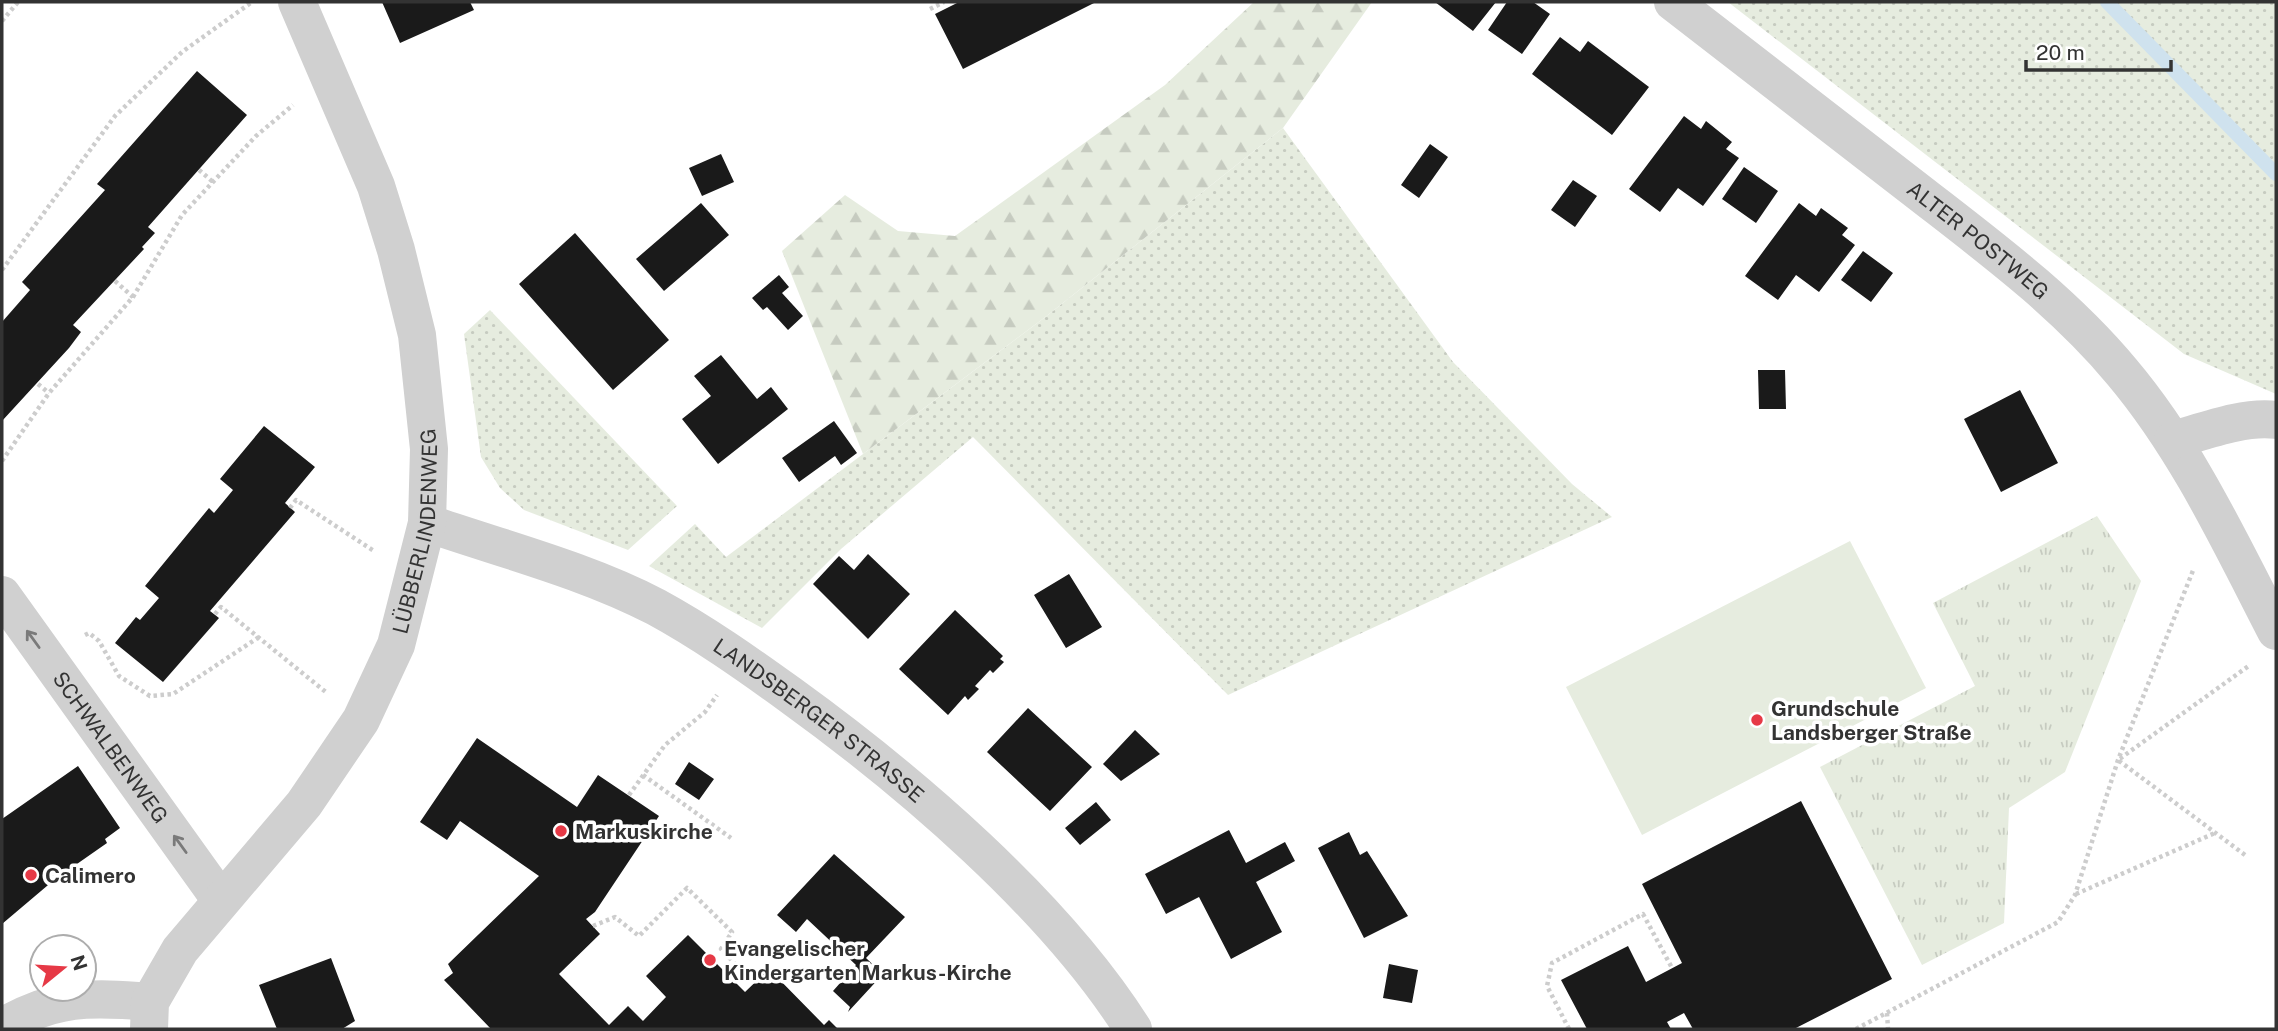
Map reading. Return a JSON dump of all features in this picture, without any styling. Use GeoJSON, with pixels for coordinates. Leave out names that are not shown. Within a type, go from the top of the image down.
{"type":"FeatureCollection","features":[{"type":"Feature","properties":{"kind":"street","name":"LÜBBERLINDENWEG"},"geometry":{"type":"LineString","coordinates":[[149,1016],[180,950],[220,899],[303,804],[361,720],[396,645],[427,523],[429,449],[416,335],[396,250],[376,186],[297,2]]}},
{"type":"Feature","properties":{"kind":"street","name":"ALTER POSTWEG"},"geometry":{"type":"LineString","coordinates":[[1673,2],[2006,260],[2068,314],[2123,372],[2174,440],[2276,631]]}},
{"type":"Feature","properties":{"kind":"street"},"geometry":{"type":"LineString","coordinates":[[2174,440],[2214,428],[2264,419],[2276,420]]}},
{"type":"Feature","properties":{"kind":"street","name":"LANDSBERGER STRASSE"},"geometry":{"type":"LineString","coordinates":[[427,523],[559,568],[655,607],[742,660],[853,742],[965,839],[1074,950],[1133,1029]]}},
{"type":"Feature","properties":{"kind":"street","name":"SCHWALBENWEG"},"geometry":{"type":"LineString","coordinates":[[2,595],[220,899]]}},
{"type":"Feature","properties":{"kind":"street"},"geometry":{"type":"LineString","coordinates":[[2,1027],[32,1010],[65,1001],[103,998],[149,1016]]}},
{"type":"Feature","properties":{"kind":"path"},"geometry":{"type":"LineString","coordinates":[[2,19],[18,2]]}},
{"type":"Feature","properties":{"kind":"path"},"geometry":{"type":"LineString","coordinates":[[2,270],[116,116],[182,52],[252,2]]}},
{"type":"Feature","properties":{"kind":"path"},"geometry":{"type":"LineString","coordinates":[[930,9],[944,2]]}},
{"type":"Feature","properties":{"kind":"path"},"geometry":{"type":"LineString","coordinates":[[2,461],[49,393],[133,297],[182,215],[256,136],[329,76]]}},
{"type":"Feature","properties":{"kind":"path"},"geometry":{"type":"LineString","coordinates":[[199,170],[213,182]]}},
{"type":"Feature","properties":{"kind":"path"},"geometry":{"type":"LineString","coordinates":[[115,281],[133,297]]}},
{"type":"Feature","properties":{"kind":"path"},"geometry":{"type":"LineString","coordinates":[[38,384],[49,393]]}},
{"type":"Feature","properties":{"kind":"path"},"geometry":{"type":"LineString","coordinates":[[290,508],[296,500],[413,576]]}},
{"type":"Feature","properties":{"kind":"path"},"geometry":{"type":"LineString","coordinates":[[1856,1029],[2058,922],[2075,895],[2118,760],[2192,572],[2220,522]]}},
{"type":"Feature","properties":{"kind":"path"},"geometry":{"type":"LineString","coordinates":[[215,614],[221,607],[361,720]]}},
{"type":"Feature","properties":{"kind":"path"},"geometry":{"type":"LineString","coordinates":[[46,657],[72,639],[89,633],[100,641],[119,676],[150,696],[173,694],[259,637]]}},
{"type":"Feature","properties":{"kind":"path"},"geometry":{"type":"LineString","coordinates":[[629,795],[665,745],[705,712],[742,660]]}},
{"type":"Feature","properties":{"kind":"path"},"geometry":{"type":"LineString","coordinates":[[2118,760],[2254,663]]}},
{"type":"Feature","properties":{"kind":"path"},"geometry":{"type":"LineString","coordinates":[[2118,760],[2245,855]]}},
{"type":"Feature","properties":{"kind":"path"},"geometry":{"type":"LineString","coordinates":[[643,775],[731,838]]}},
{"type":"Feature","properties":{"kind":"path"},"geometry":{"type":"LineString","coordinates":[[2075,895],[2215,833]]}},
{"type":"Feature","properties":{"kind":"path"},"geometry":{"type":"LineString","coordinates":[[593,926],[615,917],[639,936],[687,888],[732,932],[721,948],[737,966]]}},
{"type":"Feature","properties":{"kind":"path"},"geometry":{"type":"LineString","coordinates":[[1569,1029],[1547,986],[1552,963],[1643,915],[1672,968]]}},
{"type":"Feature","properties":{"kind":"path"},"geometry":{"type":"LineString","coordinates":[[1887,1013],[1888,1029]]}},
{"type":"Feature","properties":{"kind":"green space"},"geometry":{"type":"Polygon","coordinates":[[[1254,2],[1372,2],[1283,128],[1044,318],[863,454],[782,251],[845,195],[898,231],[955,236],[1165,85],[1254,2]]]}},
{"type":"Feature","properties":{"kind":"green space"},"geometry":{"type":"Polygon","coordinates":[[[1728,2],[2276,2],[2276,394],[2184,354],[1728,2]]]}},
{"type":"Feature","properties":{"kind":"green space"},"geometry":{"type":"Polygon","coordinates":[[[1283,128],[1453,362],[1572,484],[1612,517],[1228,695],[973,437],[841,549],[762,628],[649,566],[695,524],[726,557],[1044,318],[1283,128]]]}},
{"type":"Feature","properties":{"kind":"green space"},"geometry":{"type":"Polygon","coordinates":[[[490,310],[677,506],[628,550],[524,510],[500,488],[481,457],[464,334],[490,310]]]}},
{"type":"Feature","properties":{"kind":"green space"},"geometry":{"type":"Polygon","coordinates":[[[2097,516],[2141,581],[2065,772],[2009,808],[2004,923],[1922,965],[1820,767],[1975,686],[1933,603],[2097,516]]]}},
{"type":"Feature","properties":{"kind":"green space"},"geometry":{"type":"Polygon","coordinates":[[[1850,541],[1926,688],[1642,835],[1566,687],[1850,541]]]}},
{"type":"Feature","properties":{"kind":"building"},"geometry":{"type":"Polygon","coordinates":[[[382,2],[470,2],[474,10],[400,43],[382,2]]]}},
{"type":"Feature","properties":{"kind":"building"},"geometry":{"type":"Polygon","coordinates":[[[959,2],[1096,2],[963,69],[935,14],[959,2]]]}},
{"type":"Feature","properties":{"kind":"building"},"geometry":{"type":"Polygon","coordinates":[[[1435,2],[1496,2],[1473,31],[1435,2]]]}},
{"type":"Feature","properties":{"kind":"building"},"geometry":{"type":"Polygon","coordinates":[[[1507,2],[1533,2],[1550,14],[1522,54],[1488,30],[1507,2]]]}},
{"type":"Feature","properties":{"kind":"building"},"geometry":{"type":"Polygon","coordinates":[[[1560,37],[1580,52],[1588,41],[1649,87],[1612,135],[1532,74],[1560,37]]]}},
{"type":"Feature","properties":{"kind":"building"},"geometry":{"type":"Polygon","coordinates":[[[197,71],[247,115],[148,227],[155,233],[142,247],[144,249],[73,325],[81,332],[2,421],[2,322],[30,290],[22,282],[105,190],[97,184],[197,71]]]}},
{"type":"Feature","properties":{"kind":"building"},"geometry":{"type":"Polygon","coordinates":[[[1684,116],[1701,129],[1706,121],[1732,142],[1726,149],[1739,158],[1703,206],[1678,188],[1660,212],[1629,189],[1684,116]]]}},
{"type":"Feature","properties":{"kind":"building"},"geometry":{"type":"Polygon","coordinates":[[[1430,144],[1448,157],[1419,198],[1401,185],[1430,144]]]}},
{"type":"Feature","properties":{"kind":"building"},"geometry":{"type":"Polygon","coordinates":[[[721,154],[734,182],[702,196],[689,168],[721,154]]]}},
{"type":"Feature","properties":{"kind":"building"},"geometry":{"type":"Polygon","coordinates":[[[1744,167],[1778,191],[1756,223],[1722,199],[1744,167]]]}},
{"type":"Feature","properties":{"kind":"building"},"geometry":{"type":"Polygon","coordinates":[[[1573,180],[1597,196],[1575,227],[1551,210],[1573,180]]]}},
{"type":"Feature","properties":{"kind":"building"},"geometry":{"type":"Polygon","coordinates":[[[701,203],[729,235],[664,291],[636,259],[701,203]]]}},
{"type":"Feature","properties":{"kind":"building"},"geometry":{"type":"Polygon","coordinates":[[[1799,203],[1816,216],[1821,208],[1848,228],[1842,235],[1855,245],[1819,292],[1796,275],[1778,300],[1745,276],[1799,203]]]}},
{"type":"Feature","properties":{"kind":"building"},"geometry":{"type":"Polygon","coordinates":[[[575,233],[669,340],[613,390],[519,284],[575,233]]]}},
{"type":"Feature","properties":{"kind":"building"},"geometry":{"type":"Polygon","coordinates":[[[1863,251],[1893,273],[1871,302],[1841,280],[1863,251]]]}},
{"type":"Feature","properties":{"kind":"building"},"geometry":{"type":"Polygon","coordinates":[[[779,275],[789,287],[782,293],[803,316],[788,330],[767,307],[763,310],[752,298],[779,275]]]}},
{"type":"Feature","properties":{"kind":"building"},"geometry":{"type":"Polygon","coordinates":[[[721,355],[757,399],[771,387],[788,409],[718,464],[682,419],[711,396],[694,376],[721,355]]]}},
{"type":"Feature","properties":{"kind":"building"},"geometry":{"type":"Polygon","coordinates":[[[1758,370],[1785,370],[1786,409],[1759,409],[1758,370]]]}},
{"type":"Feature","properties":{"kind":"building"},"geometry":{"type":"Polygon","coordinates":[[[2020,390],[2058,463],[2001,492],[1964,419],[2020,390]]]}},
{"type":"Feature","properties":{"kind":"building"},"geometry":{"type":"Polygon","coordinates":[[[834,421],[857,453],[841,465],[835,456],[799,482],[782,458],[834,421]]]}},
{"type":"Feature","properties":{"kind":"building"},"geometry":{"type":"Polygon","coordinates":[[[264,426],[315,467],[285,503],[295,512],[210,611],[219,618],[163,682],[115,643],[136,617],[140,620],[159,598],[145,586],[209,508],[214,513],[233,490],[220,479],[264,426]]]}},
{"type":"Feature","properties":{"kind":"building"},"geometry":{"type":"Polygon","coordinates":[[[868,554],[910,594],[868,639],[813,584],[839,556],[854,570],[868,554]]]}},
{"type":"Feature","properties":{"kind":"building"},"geometry":{"type":"Polygon","coordinates":[[[1069,574],[1102,627],[1066,648],[1034,595],[1069,574]]]}},
{"type":"Feature","properties":{"kind":"building"},"geometry":{"type":"Polygon","coordinates":[[[955,610],[1003,656],[1000,659],[1004,662],[993,673],[990,670],[975,686],[979,689],[968,700],[965,696],[948,715],[899,669],[955,610]]]}},
{"type":"Feature","properties":{"kind":"building"},"geometry":{"type":"Polygon","coordinates":[[[1028,708],[1092,767],[1050,811],[987,752],[1028,708]]]}},
{"type":"Feature","properties":{"kind":"building"},"geometry":{"type":"Polygon","coordinates":[[[1135,730],[1160,754],[1121,781],[1103,764],[1135,730]]]}},
{"type":"Feature","properties":{"kind":"building"},"geometry":{"type":"Polygon","coordinates":[[[477,738],[577,807],[598,775],[659,816],[595,912],[586,919],[600,934],[559,974],[609,1025],[628,1006],[643,1021],[666,997],[646,976],[688,935],[745,992],[769,969],[824,1025],[829,1020],[838,1029],[491,1029],[444,980],[453,973],[448,964],[539,876],[460,821],[447,840],[420,822],[477,738]]]}},
{"type":"Feature","properties":{"kind":"building"},"geometry":{"type":"Polygon","coordinates":[[[689,762],[714,779],[699,800],[675,784],[689,762]]]}},
{"type":"Feature","properties":{"kind":"building"},"geometry":{"type":"Polygon","coordinates":[[[78,766],[120,828],[105,839],[107,843],[54,880],[2,924],[2,819],[78,766]]]}},
{"type":"Feature","properties":{"kind":"building"},"geometry":{"type":"Polygon","coordinates":[[[1801,801],[1892,979],[1794,1029],[1693,1029],[1684,1013],[1667,1022],[1671,1029],[1587,1029],[1561,980],[1628,946],[1646,982],[1682,963],[1642,884],[1801,801]]]}},
{"type":"Feature","properties":{"kind":"building"},"geometry":{"type":"Polygon","coordinates":[[[1096,802],[1111,820],[1080,845],[1065,828],[1096,802]]]}},
{"type":"Feature","properties":{"kind":"building"},"geometry":{"type":"Polygon","coordinates":[[[1229,830],[1246,863],[1285,842],[1295,861],[1256,882],[1282,932],[1231,959],[1199,897],[1166,914],[1145,874],[1229,830]]]}},
{"type":"Feature","properties":{"kind":"building"},"geometry":{"type":"Polygon","coordinates":[[[1349,832],[1360,855],[1367,851],[1408,916],[1364,938],[1318,848],[1349,832]]]}},
{"type":"Feature","properties":{"kind":"building"},"geometry":{"type":"Polygon","coordinates":[[[834,854],[905,917],[866,958],[883,974],[848,1012],[850,1007],[833,991],[856,965],[807,919],[796,932],[777,915],[834,854]]]}},
{"type":"Feature","properties":{"kind":"building"},"geometry":{"type":"Polygon","coordinates":[[[331,958],[355,1021],[342,1029],[277,1029],[259,985],[331,958]]]}},
{"type":"Feature","properties":{"kind":"building"},"geometry":{"type":"Polygon","coordinates":[[[1389,964],[1418,970],[1412,1003],[1383,998],[1389,964]]]}},
{"type":"Feature","properties":{"kind":"waterway"},"geometry":{"type":"LineString","coordinates":[[2107,2],[2276,174]]}},
{"type":"Feature","properties":{"kind":"place","name":"Grundschule Landsberger Straße"},"geometry":{"type":"Point","coordinates":[1757,720]}},
{"type":"Feature","properties":{"kind":"place","name":"Markuskirche"},"geometry":{"type":"Point","coordinates":[561,831]}},
{"type":"Feature","properties":{"kind":"place","name":"Calimero"},"geometry":{"type":"Point","coordinates":[31,875]}},
{"type":"Feature","properties":{"kind":"place","name":"Evangelischer Kindergarten Markus-Kirche"},"geometry":{"type":"Point","coordinates":[710,960]}}]}
